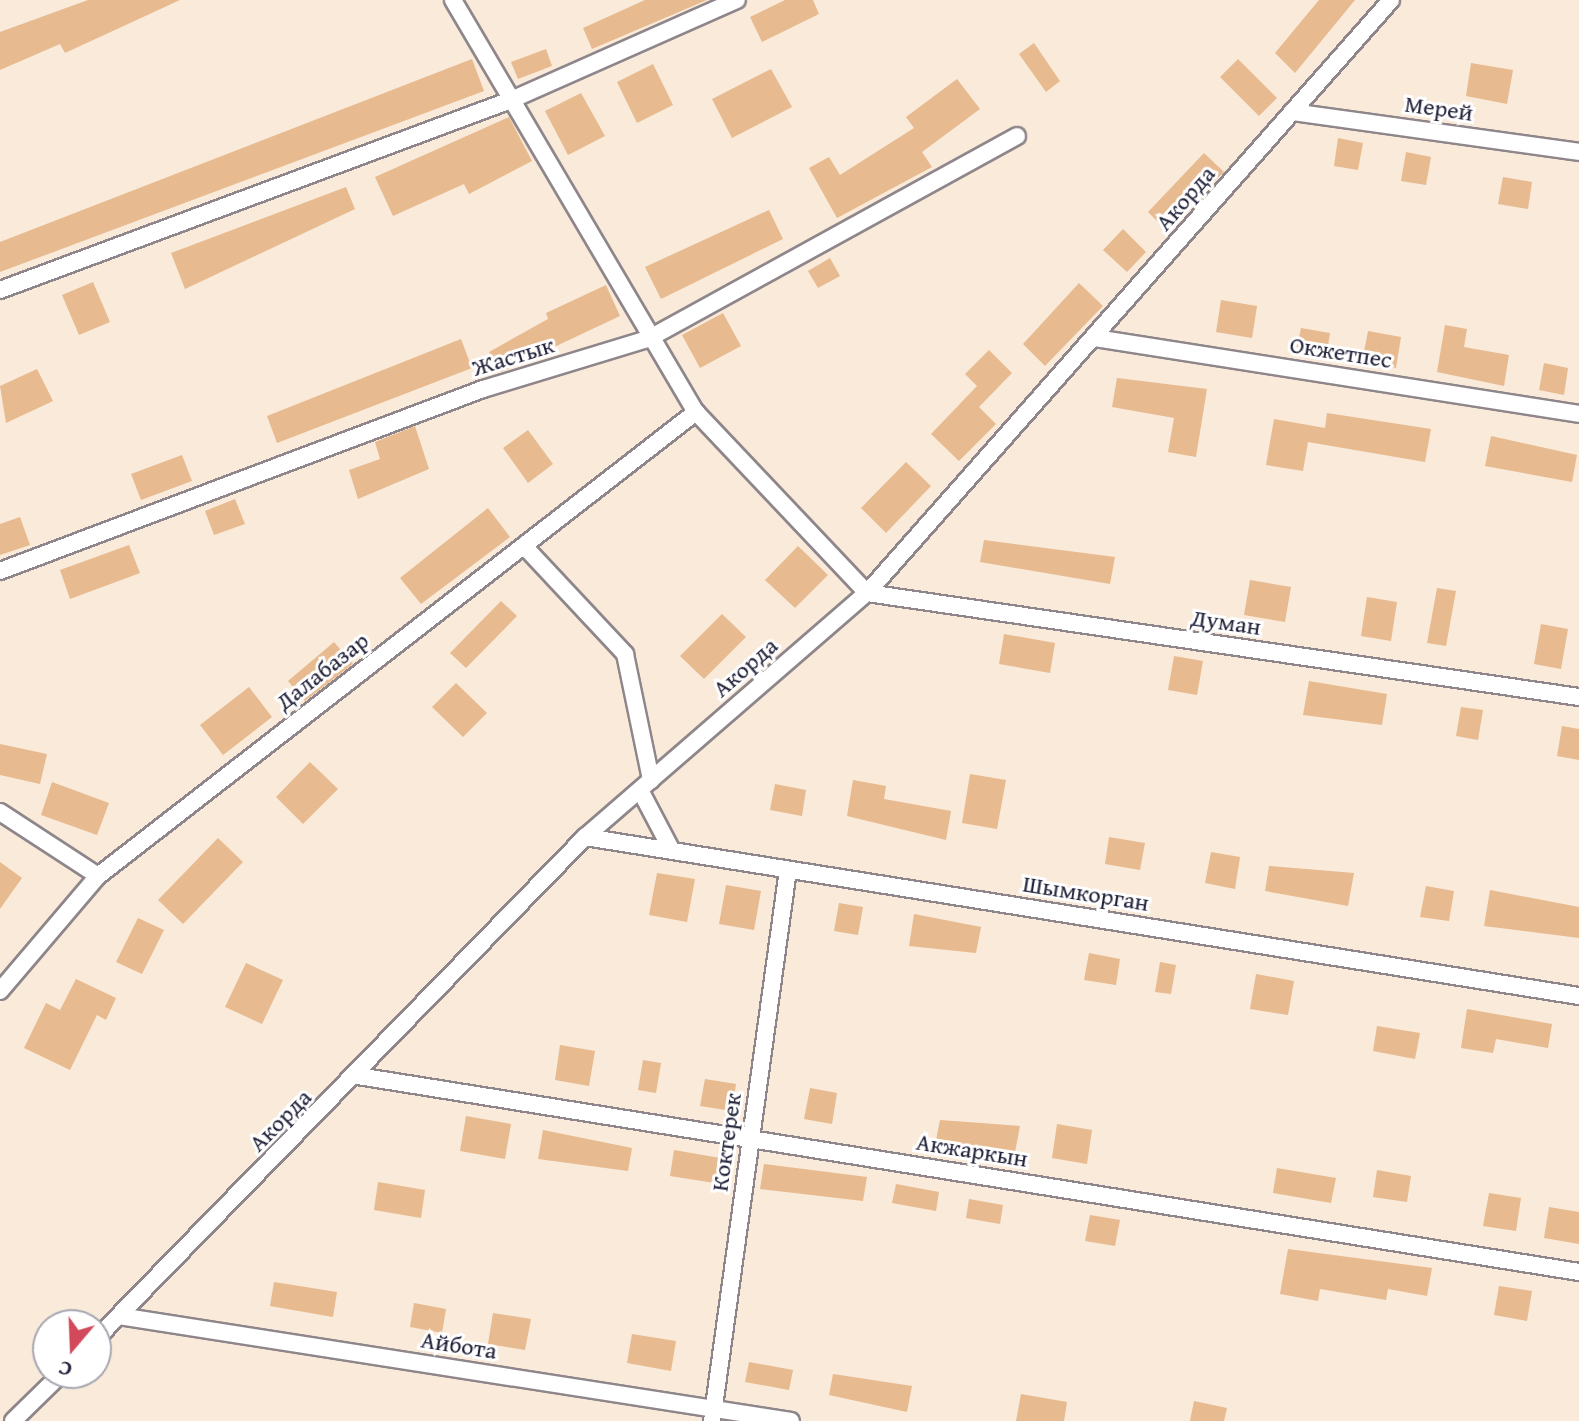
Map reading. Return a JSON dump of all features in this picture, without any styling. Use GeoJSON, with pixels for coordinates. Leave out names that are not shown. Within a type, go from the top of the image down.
{"type":"FeatureCollection","features":[{"type":"Feature","properties":{"kind":"street"},"geometry":{"type":"LineString","coordinates":[[453,0],[648,339],[696,412],[867,593]]}},
{"type":"Feature","properties":{"kind":"street"},"geometry":{"type":"LineString","coordinates":[[0,290],[511,100],[737,0]]}},
{"type":"Feature","properties":{"kind":"street","name":"Акорда"},"geometry":{"type":"LineString","coordinates":[[112,1323],[358,1076],[585,837],[867,593],[1391,0]]}},
{"type":"Feature","properties":{"kind":"street","name":"Мерей"},"geometry":{"type":"LineString","coordinates":[[1292,112],[1579,152]]}},
{"type":"Feature","properties":{"kind":"street","name":"Жастык"},"geometry":{"type":"LineString","coordinates":[[0,571],[469,394],[648,339],[1017,136]]}},
{"type":"Feature","properties":{"kind":"street","name":"Окжетпес"},"geometry":{"type":"LineString","coordinates":[[1095,338],[1579,414]]}},
{"type":"Feature","properties":{"kind":"street","name":"Далабазар"},"geometry":{"type":"LineString","coordinates":[[0,991],[98,876],[696,412]]}},
{"type":"Feature","properties":{"kind":"street"},"geometry":{"type":"LineString","coordinates":[[524,546],[625,654],[646,785],[672,851]]}},
{"type":"Feature","properties":{"kind":"street","name":"Думан"},"geometry":{"type":"LineString","coordinates":[[867,593],[1579,697]]}},
{"type":"Feature","properties":{"kind":"street"},"geometry":{"type":"LineString","coordinates":[[0,812],[98,876]]}},
{"type":"Feature","properties":{"kind":"street","name":"Шымкорган"},"geometry":{"type":"LineString","coordinates":[[585,837],[1579,996]]}},
{"type":"Feature","properties":{"kind":"street","name":"Коктерек"},"geometry":{"type":"LineString","coordinates":[[713,1415],[788,870]]}},
{"type":"Feature","properties":{"kind":"street","name":"Акжаркын"},"geometry":{"type":"LineString","coordinates":[[358,1076],[1579,1272]]}},
{"type":"Feature","properties":{"kind":"street","name":"Айбота"},"geometry":{"type":"LineString","coordinates":[[119,1316],[713,1415],[791,1421]]}},
{"type":"Feature","properties":{"kind":"street"},"geometry":{"type":"LineString","coordinates":[[13,1421],[46,1389]]}},
{"type":"Feature","properties":{"kind":"building"},"geometry":{"type":"Polygon","coordinates":[[[88,0],[180,0],[65,53],[60,44],[0,70],[0,32],[88,0]]]}},
{"type":"Feature","properties":{"kind":"building"},"geometry":{"type":"Polygon","coordinates":[[[645,0],[707,0],[592,49],[583,28],[645,0]]]}},
{"type":"Feature","properties":{"kind":"building"},"geometry":{"type":"Polygon","coordinates":[[[785,0],[813,0],[819,14],[762,42],[750,17],[785,0]]]}},
{"type":"Feature","properties":{"kind":"building"},"geometry":{"type":"Polygon","coordinates":[[[1319,0],[1355,0],[1295,73],[1275,53],[1319,0]]]}},
{"type":"Feature","properties":{"kind":"building"},"geometry":{"type":"Polygon","coordinates":[[[1034,43],[1060,81],[1046,92],[1019,54],[1034,43]]]}},
{"type":"Feature","properties":{"kind":"building"},"geometry":{"type":"Polygon","coordinates":[[[546,49],[552,66],[518,79],[511,62],[546,49]]]}},
{"type":"Feature","properties":{"kind":"building"},"geometry":{"type":"Polygon","coordinates":[[[472,59],[484,91],[0,272],[0,242],[472,59]]]}},
{"type":"Feature","properties":{"kind":"building"},"geometry":{"type":"Polygon","coordinates":[[[1238,59],[1277,98],[1259,116],[1220,77],[1238,59]]]}},
{"type":"Feature","properties":{"kind":"building"},"geometry":{"type":"Polygon","coordinates":[[[1471,63],[1513,70],[1507,104],[1466,96],[1471,63]]]}},
{"type":"Feature","properties":{"kind":"building"},"geometry":{"type":"Polygon","coordinates":[[[653,64],[673,105],[637,123],[617,82],[653,64]]]}},
{"type":"Feature","properties":{"kind":"building"},"geometry":{"type":"Polygon","coordinates":[[[771,69],[792,107],[732,138],[712,99],[771,69]]]}},
{"type":"Feature","properties":{"kind":"building"},"geometry":{"type":"Polygon","coordinates":[[[957,79],[980,109],[922,152],[932,167],[837,218],[809,168],[829,157],[840,175],[914,128],[906,117],[957,79]]]}},
{"type":"Feature","properties":{"kind":"building"},"geometry":{"type":"Polygon","coordinates":[[[581,93],[605,136],[568,155],[545,111],[581,93]]]}},
{"type":"Feature","properties":{"kind":"building"},"geometry":{"type":"Polygon","coordinates":[[[509,117],[532,161],[469,194],[464,184],[393,216],[375,177],[509,117]]]}},
{"type":"Feature","properties":{"kind":"building"},"geometry":{"type":"Polygon","coordinates":[[[1338,138],[1363,143],[1358,170],[1334,166],[1338,138]]]}},
{"type":"Feature","properties":{"kind":"building"},"geometry":{"type":"Polygon","coordinates":[[[1406,152],[1431,157],[1426,185],[1401,181],[1406,152]]]}},
{"type":"Feature","properties":{"kind":"building"},"geometry":{"type":"Polygon","coordinates":[[[1204,153],[1224,172],[1165,229],[1148,212],[1204,153]]]}},
{"type":"Feature","properties":{"kind":"building"},"geometry":{"type":"Polygon","coordinates":[[[1503,177],[1532,182],[1528,209],[1498,204],[1503,177]]]}},
{"type":"Feature","properties":{"kind":"building"},"geometry":{"type":"Polygon","coordinates":[[[346,187],[355,209],[185,289],[171,253],[346,187]]]}},
{"type":"Feature","properties":{"kind":"building"},"geometry":{"type":"Polygon","coordinates":[[[769,210],[783,239],[661,299],[645,267],[769,210]]]}},
{"type":"Feature","properties":{"kind":"building"},"geometry":{"type":"Polygon","coordinates":[[[1123,229],[1146,252],[1127,272],[1103,250],[1123,229]]]}},
{"type":"Feature","properties":{"kind":"building"},"geometry":{"type":"Polygon","coordinates":[[[830,258],[840,276],[818,288],[808,271],[830,258]]]}},
{"type":"Feature","properties":{"kind":"building"},"geometry":{"type":"Polygon","coordinates":[[[93,282],[110,322],[79,335],[62,295],[93,282]]]}},
{"type":"Feature","properties":{"kind":"building"},"geometry":{"type":"Polygon","coordinates":[[[1079,283],[1103,306],[1045,366],[1023,344],[1079,283]]]}},
{"type":"Feature","properties":{"kind":"building"},"geometry":{"type":"Polygon","coordinates":[[[606,285],[620,316],[501,372],[489,352],[548,319],[546,313],[606,285]]]}},
{"type":"Feature","properties":{"kind":"building"},"geometry":{"type":"Polygon","coordinates":[[[1221,300],[1257,306],[1252,338],[1216,332],[1221,300]]]}},
{"type":"Feature","properties":{"kind":"building"},"geometry":{"type":"Polygon","coordinates":[[[723,313],[741,346],[700,368],[682,335],[723,313]]]}},
{"type":"Feature","properties":{"kind":"building"},"geometry":{"type":"Polygon","coordinates":[[[1445,325],[1467,329],[1464,347],[1509,355],[1504,386],[1437,372],[1445,325]]]}},
{"type":"Feature","properties":{"kind":"building"},"geometry":{"type":"Polygon","coordinates":[[[1301,328],[1330,333],[1327,352],[1297,347],[1301,328]]]}},
{"type":"Feature","properties":{"kind":"building"},"geometry":{"type":"Polygon","coordinates":[[[1368,331],[1401,337],[1396,368],[1362,362],[1368,331]]]}},
{"type":"Feature","properties":{"kind":"building"},"geometry":{"type":"Polygon","coordinates":[[[461,339],[472,368],[277,443],[267,416],[461,339]]]}},
{"type":"Feature","properties":{"kind":"building"},"geometry":{"type":"Polygon","coordinates":[[[989,350],[1012,373],[979,407],[996,424],[959,461],[931,434],[977,386],[965,374],[989,350]]]}},
{"type":"Feature","properties":{"kind":"building"},"geometry":{"type":"Polygon","coordinates":[[[1544,363],[1568,368],[1564,395],[1539,390],[1544,363]]]}},
{"type":"Feature","properties":{"kind":"building"},"geometry":{"type":"Polygon","coordinates":[[[37,369],[53,401],[6,423],[0,386],[37,369]]]}},
{"type":"Feature","properties":{"kind":"building"},"geometry":{"type":"Polygon","coordinates":[[[1117,378],[1207,389],[1196,457],[1168,452],[1174,418],[1112,407],[1117,378]]]}},
{"type":"Feature","properties":{"kind":"building"},"geometry":{"type":"Polygon","coordinates":[[[1327,413],[1431,429],[1425,462],[1308,442],[1303,471],[1266,465],[1274,419],[1325,428],[1327,413]]]}},
{"type":"Feature","properties":{"kind":"building"},"geometry":{"type":"Polygon","coordinates":[[[415,426],[429,469],[358,499],[349,470],[380,459],[375,442],[415,426]]]}},
{"type":"Feature","properties":{"kind":"building"},"geometry":{"type":"Polygon","coordinates":[[[528,430],[553,464],[528,483],[503,448],[528,430]]]}},
{"type":"Feature","properties":{"kind":"building"},"geometry":{"type":"Polygon","coordinates":[[[1491,436],[1577,455],[1572,482],[1485,466],[1491,436]]]}},
{"type":"Feature","properties":{"kind":"building"},"geometry":{"type":"Polygon","coordinates":[[[182,455],[192,481],[141,500],[131,474],[182,455]]]}},
{"type":"Feature","properties":{"kind":"building"},"geometry":{"type":"Polygon","coordinates":[[[906,462],[931,486],[886,533],[861,508],[906,462]]]}},
{"type":"Feature","properties":{"kind":"building"},"geometry":{"type":"Polygon","coordinates":[[[235,499],[245,524],[214,535],[205,511],[235,499]]]}},
{"type":"Feature","properties":{"kind":"building"},"geometry":{"type":"Polygon","coordinates":[[[488,508],[510,537],[421,604],[400,578],[488,508]]]}},
{"type":"Feature","properties":{"kind":"building"},"geometry":{"type":"Polygon","coordinates":[[[20,517],[30,545],[0,555],[0,524],[20,517]]]}},
{"type":"Feature","properties":{"kind":"building"},"geometry":{"type":"Polygon","coordinates":[[[984,540],[1115,557],[1110,584],[980,562],[984,540]]]}},
{"type":"Feature","properties":{"kind":"building"},"geometry":{"type":"Polygon","coordinates":[[[129,545],[140,573],[70,599],[60,570],[129,545]]]}},
{"type":"Feature","properties":{"kind":"building"},"geometry":{"type":"Polygon","coordinates":[[[798,546],[828,575],[795,608],[765,580],[798,546]]]}},
{"type":"Feature","properties":{"kind":"building"},"geometry":{"type":"Polygon","coordinates":[[[1250,580],[1291,587],[1285,622],[1244,615],[1250,580]]]}},
{"type":"Feature","properties":{"kind":"building"},"geometry":{"type":"Polygon","coordinates":[[[1437,588],[1456,591],[1446,646],[1427,643],[1437,588]]]}},
{"type":"Feature","properties":{"kind":"building"},"geometry":{"type":"Polygon","coordinates":[[[1367,597],[1397,602],[1391,641],[1361,636],[1367,597]]]}},
{"type":"Feature","properties":{"kind":"building"},"geometry":{"type":"Polygon","coordinates":[[[501,601],[517,616],[466,668],[450,653],[501,601]]]}},
{"type":"Feature","properties":{"kind":"building"},"geometry":{"type":"Polygon","coordinates":[[[722,614],[746,637],[704,679],[680,656],[722,614]]]}},
{"type":"Feature","properties":{"kind":"building"},"geometry":{"type":"Polygon","coordinates":[[[1541,624],[1568,629],[1561,669],[1534,664],[1541,624]]]}},
{"type":"Feature","properties":{"kind":"building"},"geometry":{"type":"Polygon","coordinates":[[[1004,634],[1055,643],[1050,673],[999,664],[1004,634]]]}},
{"type":"Feature","properties":{"kind":"building"},"geometry":{"type":"Polygon","coordinates":[[[334,642],[353,664],[305,701],[288,681],[334,642]]]}},
{"type":"Feature","properties":{"kind":"building"},"geometry":{"type":"Polygon","coordinates":[[[1174,656],[1203,661],[1197,695],[1168,690],[1174,656]]]}},
{"type":"Feature","properties":{"kind":"building"},"geometry":{"type":"Polygon","coordinates":[[[1309,681],[1387,694],[1382,725],[1303,715],[1309,681]]]}},
{"type":"Feature","properties":{"kind":"building"},"geometry":{"type":"Polygon","coordinates":[[[456,683],[487,713],[463,737],[432,707],[456,683]]]}},
{"type":"Feature","properties":{"kind":"building"},"geometry":{"type":"Polygon","coordinates":[[[249,687],[272,717],[223,755],[200,725],[249,687]]]}},
{"type":"Feature","properties":{"kind":"building"},"geometry":{"type":"Polygon","coordinates":[[[1461,707],[1483,710],[1478,740],[1456,736],[1461,707]]]}},
{"type":"Feature","properties":{"kind":"building"},"geometry":{"type":"Polygon","coordinates":[[[1562,726],[1579,729],[1579,760],[1557,756],[1562,726]]]}},
{"type":"Feature","properties":{"kind":"building"},"geometry":{"type":"Polygon","coordinates":[[[0,744],[47,754],[40,784],[0,775],[0,744]]]}},
{"type":"Feature","properties":{"kind":"building"},"geometry":{"type":"Polygon","coordinates":[[[310,762],[338,789],[303,824],[276,797],[310,762]]]}},
{"type":"Feature","properties":{"kind":"building"},"geometry":{"type":"Polygon","coordinates":[[[970,774],[1006,780],[997,829],[962,823],[970,774]]]}},
{"type":"Feature","properties":{"kind":"building"},"geometry":{"type":"Polygon","coordinates":[[[853,780],[886,786],[884,799],[951,811],[946,840],[847,816],[853,780]]]}},
{"type":"Feature","properties":{"kind":"building"},"geometry":{"type":"Polygon","coordinates":[[[52,782],[109,803],[97,835],[41,815],[52,782]]]}},
{"type":"Feature","properties":{"kind":"building"},"geometry":{"type":"Polygon","coordinates":[[[775,784],[806,790],[802,816],[770,810],[775,784]]]}},
{"type":"Feature","properties":{"kind":"building"},"geometry":{"type":"Polygon","coordinates":[[[1109,837],[1145,843],[1140,870],[1105,864],[1109,837]]]}},
{"type":"Feature","properties":{"kind":"building"},"geometry":{"type":"Polygon","coordinates":[[[218,838],[243,862],[183,924],[158,900],[218,838]]]}},
{"type":"Feature","properties":{"kind":"building"},"geometry":{"type":"Polygon","coordinates":[[[1211,852],[1240,857],[1235,889],[1205,883],[1211,852]]]}},
{"type":"Feature","properties":{"kind":"building"},"geometry":{"type":"Polygon","coordinates":[[[0,862],[22,878],[0,909],[0,862]]]}},
{"type":"Feature","properties":{"kind":"building"},"geometry":{"type":"Polygon","coordinates":[[[1269,866],[1354,873],[1348,906],[1265,891],[1269,866]]]}},
{"type":"Feature","properties":{"kind":"building"},"geometry":{"type":"Polygon","coordinates":[[[657,873],[695,879],[687,922],[649,915],[657,873]]]}},
{"type":"Feature","properties":{"kind":"building"},"geometry":{"type":"Polygon","coordinates":[[[726,885],[761,891],[754,930],[719,924],[726,885]]]}},
{"type":"Feature","properties":{"kind":"building"},"geometry":{"type":"Polygon","coordinates":[[[1426,886],[1454,891],[1449,921],[1420,917],[1426,886]]]}},
{"type":"Feature","properties":{"kind":"building"},"geometry":{"type":"Polygon","coordinates":[[[1490,890],[1579,907],[1579,938],[1484,926],[1490,890]]]}},
{"type":"Feature","properties":{"kind":"building"},"geometry":{"type":"Polygon","coordinates":[[[839,903],[863,907],[858,935],[834,931],[839,903]]]}},
{"type":"Feature","properties":{"kind":"building"},"geometry":{"type":"Polygon","coordinates":[[[914,914],[981,927],[976,953],[909,946],[914,914]]]}},
{"type":"Feature","properties":{"kind":"building"},"geometry":{"type":"Polygon","coordinates":[[[138,918],[164,930],[142,974],[116,962],[138,918]]]}},
{"type":"Feature","properties":{"kind":"building"},"geometry":{"type":"Polygon","coordinates":[[[1089,953],[1120,959],[1116,985],[1084,980],[1089,953]]]}},
{"type":"Feature","properties":{"kind":"building"},"geometry":{"type":"Polygon","coordinates":[[[1160,962],[1176,965],[1171,994],[1155,992],[1160,962]]]}},
{"type":"Feature","properties":{"kind":"building"},"geometry":{"type":"Polygon","coordinates":[[[246,963],[283,980],[262,1024],[225,1007],[246,963]]]}},
{"type":"Feature","properties":{"kind":"building"},"geometry":{"type":"Polygon","coordinates":[[[1256,974],[1294,981],[1288,1015],[1250,1009],[1256,974]]]}},
{"type":"Feature","properties":{"kind":"building"},"geometry":{"type":"Polygon","coordinates":[[[76,979],[116,998],[106,1020],[97,1015],[70,1070],[24,1048],[46,1003],[60,1010],[76,979]]]}},
{"type":"Feature","properties":{"kind":"building"},"geometry":{"type":"Polygon","coordinates":[[[1467,1009],[1552,1024],[1548,1048],[1496,1039],[1493,1053],[1461,1048],[1467,1009]]]}},
{"type":"Feature","properties":{"kind":"building"},"geometry":{"type":"Polygon","coordinates":[[[1377,1026],[1420,1033],[1415,1059],[1373,1051],[1377,1026]]]}},
{"type":"Feature","properties":{"kind":"building"},"geometry":{"type":"Polygon","coordinates":[[[560,1045],[595,1051],[589,1086],[555,1080],[560,1045]]]}},
{"type":"Feature","properties":{"kind":"building"},"geometry":{"type":"Polygon","coordinates":[[[643,1060],[661,1063],[656,1093],[638,1090],[643,1060]]]}},
{"type":"Feature","properties":{"kind":"building"},"geometry":{"type":"Polygon","coordinates":[[[705,1079],[736,1084],[732,1111],[700,1106],[705,1079]]]}},
{"type":"Feature","properties":{"kind":"building"},"geometry":{"type":"Polygon","coordinates":[[[810,1088],[837,1093],[832,1124],[804,1119],[810,1088]]]}},
{"type":"Feature","properties":{"kind":"building"},"geometry":{"type":"Polygon","coordinates":[[[466,1116],[511,1124],[505,1159],[460,1151],[466,1116]]]}},
{"type":"Feature","properties":{"kind":"building"},"geometry":{"type":"Polygon","coordinates":[[[940,1120],[1020,1126],[1015,1152],[936,1140],[940,1120]]]}},
{"type":"Feature","properties":{"kind":"building"},"geometry":{"type":"Polygon","coordinates":[[[1057,1124],[1092,1130],[1087,1164],[1052,1158],[1057,1124]]]}},
{"type":"Feature","properties":{"kind":"building"},"geometry":{"type":"Polygon","coordinates":[[[543,1130],[632,1148],[628,1171],[538,1159],[543,1130]]]}},
{"type":"Feature","properties":{"kind":"building"},"geometry":{"type":"Polygon","coordinates":[[[674,1150],[726,1159],[721,1184],[670,1176],[674,1150]]]}},
{"type":"Feature","properties":{"kind":"building"},"geometry":{"type":"Polygon","coordinates":[[[764,1164],[867,1177],[863,1201],[760,1189],[764,1164]]]}},
{"type":"Feature","properties":{"kind":"building"},"geometry":{"type":"Polygon","coordinates":[[[1277,1168],[1336,1178],[1331,1203],[1273,1193],[1277,1168]]]}},
{"type":"Feature","properties":{"kind":"building"},"geometry":{"type":"Polygon","coordinates":[[[1377,1170],[1411,1176],[1407,1202],[1373,1197],[1377,1170]]]}},
{"type":"Feature","properties":{"kind":"building"},"geometry":{"type":"Polygon","coordinates":[[[378,1182],[425,1190],[421,1218],[374,1210],[378,1182]]]}},
{"type":"Feature","properties":{"kind":"building"},"geometry":{"type":"Polygon","coordinates":[[[896,1184],[939,1192],[936,1211],[892,1203],[896,1184]]]}},
{"type":"Feature","properties":{"kind":"building"},"geometry":{"type":"Polygon","coordinates":[[[1489,1193],[1521,1198],[1516,1231],[1483,1226],[1489,1193]]]}},
{"type":"Feature","properties":{"kind":"building"},"geometry":{"type":"Polygon","coordinates":[[[969,1199],[1003,1205],[1000,1224],[966,1218],[969,1199]]]}},
{"type":"Feature","properties":{"kind":"building"},"geometry":{"type":"Polygon","coordinates":[[[1549,1207],[1579,1212],[1579,1244],[1544,1238],[1549,1207]]]}},
{"type":"Feature","properties":{"kind":"building"},"geometry":{"type":"Polygon","coordinates":[[[1090,1215],[1120,1220],[1115,1246],[1085,1241],[1090,1215]]]}},
{"type":"Feature","properties":{"kind":"building"},"geometry":{"type":"Polygon","coordinates":[[[1288,1249],[1432,1268],[1427,1296],[1388,1289],[1386,1300],[1320,1289],[1318,1301],[1280,1294],[1288,1249]]]}},
{"type":"Feature","properties":{"kind":"building"},"geometry":{"type":"Polygon","coordinates":[[[274,1282],[337,1292],[333,1317],[270,1306],[274,1282]]]}},
{"type":"Feature","properties":{"kind":"building"},"geometry":{"type":"Polygon","coordinates":[[[1499,1286],[1532,1291],[1527,1321],[1494,1315],[1499,1286]]]}},
{"type":"Feature","properties":{"kind":"building"},"geometry":{"type":"Polygon","coordinates":[[[414,1303],[446,1309],[442,1333],[410,1327],[414,1303]]]}},
{"type":"Feature","properties":{"kind":"building"},"geometry":{"type":"Polygon","coordinates":[[[493,1313],[531,1319],[525,1350],[488,1344],[493,1313]]]}},
{"type":"Feature","properties":{"kind":"building"},"geometry":{"type":"Polygon","coordinates":[[[632,1334],[676,1341],[671,1371],[627,1363],[632,1334]]]}},
{"type":"Feature","properties":{"kind":"building"},"geometry":{"type":"Polygon","coordinates":[[[749,1362],[793,1370],[789,1390],[745,1382],[749,1362]]]}},
{"type":"Feature","properties":{"kind":"building"},"geometry":{"type":"Polygon","coordinates":[[[833,1374],[912,1386],[907,1412],[829,1395],[833,1374]]]}},
{"type":"Feature","properties":{"kind":"building"},"geometry":{"type":"Polygon","coordinates":[[[1021,1394],[1067,1402],[1064,1421],[1016,1421],[1021,1394]]]}},
{"type":"Feature","properties":{"kind":"building"},"geometry":{"type":"Polygon","coordinates":[[[1194,1401],[1227,1408],[1224,1421],[1190,1421],[1194,1401]]]}}]}
